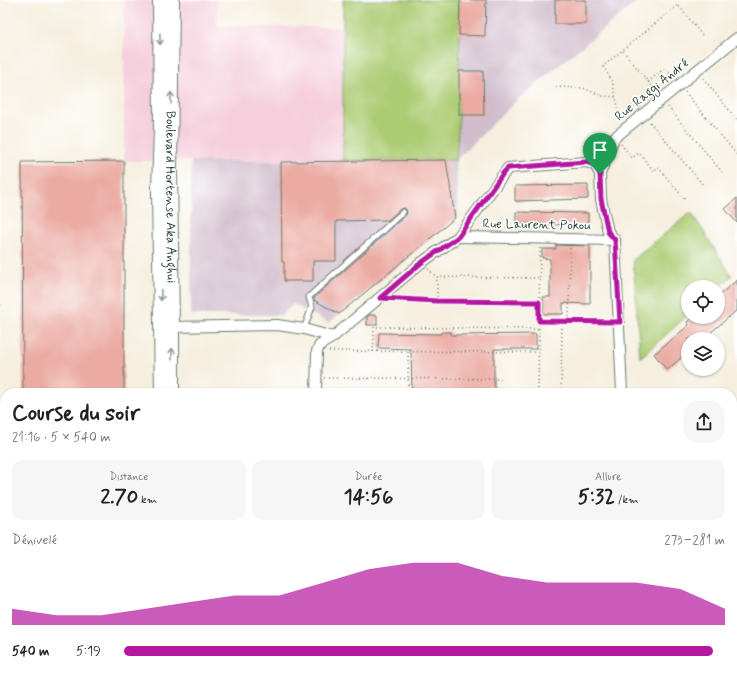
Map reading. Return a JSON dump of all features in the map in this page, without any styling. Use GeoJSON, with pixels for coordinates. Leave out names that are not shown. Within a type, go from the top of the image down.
{"type":"FeatureCollection","features":[{"type":"Feature","properties":{"kind":"main road","name":"Boulevard Hortense Aka Anghui"},"geometry":{"type":"LineString","coordinates":[[160,0],[161,129],[159,190],[162,388]]}},
{"type":"Feature","properties":{"kind":"main road","name":"Boulevard Hortense Aka Anghui"},"geometry":{"type":"LineString","coordinates":[[172,0],[170,168],[172,388]]}},
{"type":"Feature","properties":{"kind":"street","name":"Rue Raggi André"},"geometry":{"type":"LineString","coordinates":[[600,174],[614,138],[737,38]]}},
{"type":"Feature","properties":{"kind":"street"},"geometry":{"type":"LineString","coordinates":[[316,388],[317,351],[320,345],[333,337],[421,263],[458,237],[508,168],[586,162],[595,165],[600,174],[601,199],[605,220],[608,232],[615,240],[622,388]]}},
{"type":"Feature","properties":{"kind":"street","name":"Rue Laurent Pokou"},"geometry":{"type":"LineString","coordinates":[[458,237],[615,240]]}},
{"type":"Feature","properties":{"kind":"street"},"geometry":{"type":"LineString","coordinates":[[172,328],[277,325],[304,329],[333,337]]}},
{"type":"Feature","properties":{"kind":"lane"},"geometry":{"type":"LineString","coordinates":[[304,329],[312,307],[309,297],[403,212]]}},
{"type":"Feature","properties":{"kind":"path"},"geometry":{"type":"LineString","coordinates":[[622,126],[612,81],[603,66],[678,6],[702,35]]}},
{"type":"Feature","properties":{"kind":"path"},"geometry":{"type":"LineString","coordinates":[[623,51],[657,93]]}},
{"type":"Feature","properties":{"kind":"path"},"geometry":{"type":"LineString","coordinates":[[648,82],[665,68],[675,79]]}},
{"type":"Feature","properties":{"kind":"path"},"geometry":{"type":"LineString","coordinates":[[699,73],[737,120]]}},
{"type":"Feature","properties":{"kind":"path"},"geometry":{"type":"LineString","coordinates":[[556,87],[583,88],[602,96],[616,97]]}},
{"type":"Feature","properties":{"kind":"path"},"geometry":{"type":"LineString","coordinates":[[684,91],[737,155]]}},
{"type":"Feature","properties":{"kind":"path"},"geometry":{"type":"LineString","coordinates":[[666,103],[722,172]]}},
{"type":"Feature","properties":{"kind":"path"},"geometry":{"type":"LineString","coordinates":[[648,118],[704,186]]}},
{"type":"Feature","properties":{"kind":"path"},"geometry":{"type":"LineString","coordinates":[[617,140],[632,158],[639,153],[654,171],[658,167],[686,201]]}},
{"type":"Feature","properties":{"kind":"path"},"geometry":{"type":"LineString","coordinates":[[538,388],[540,238]]}},
{"type":"Feature","properties":{"kind":"path"},"geometry":{"type":"LineString","coordinates":[[569,321],[570,238]]}},
{"type":"Feature","properties":{"kind":"path"},"geometry":{"type":"LineString","coordinates":[[421,263],[437,277],[539,278]]}},
{"type":"Feature","properties":{"kind":"path"},"geometry":{"type":"LineString","coordinates":[[437,277],[437,301]]}},
{"type":"Feature","properties":{"kind":"path"},"geometry":{"type":"LineString","coordinates":[[380,298],[437,301],[539,302]]}},
{"type":"Feature","properties":{"kind":"path"},"geometry":{"type":"LineString","coordinates":[[539,321],[620,322]]}},
{"type":"Feature","properties":{"kind":"path"},"geometry":{"type":"LineString","coordinates":[[561,388],[562,321]]}},
{"type":"Feature","properties":{"kind":"path"},"geometry":{"type":"LineString","coordinates":[[374,352],[374,327],[539,329]]}},
{"type":"Feature","properties":{"kind":"path"},"geometry":{"type":"LineString","coordinates":[[317,351],[539,352]]}},
{"type":"Feature","properties":{"kind":"path"},"geometry":{"type":"LineString","coordinates":[[408,352],[408,388]]}},
{"type":"Feature","properties":{"kind":"path"},"geometry":{"type":"LineString","coordinates":[[316,378],[501,379]]}},
{"type":"Feature","properties":{"kind":"shaded area"},"geometry":{"type":"Polygon","coordinates":[[[124,0],[217,0],[217,26],[343,27],[343,160],[124,161],[124,0]]]}},
{"type":"Feature","properties":{"kind":"shaded area"},"geometry":{"type":"Polygon","coordinates":[[[460,0],[639,0],[519,98],[456,160],[458,216],[329,323],[293,304],[282,315],[191,315],[191,161],[455,160],[459,115],[460,0]]]}},
{"type":"Feature","properties":{"kind":"green space"},"geometry":{"type":"Polygon","coordinates":[[[343,0],[460,0],[459,115],[456,160],[343,160],[343,0]]]}},
{"type":"Feature","properties":{"kind":"green space"},"geometry":{"type":"Polygon","coordinates":[[[691,212],[732,276],[725,282],[725,280],[681,280],[681,321],[640,358],[633,260],[691,212]]]}},
{"type":"Feature","properties":{"kind":"building"},"geometry":{"type":"Polygon","coordinates":[[[460,0],[486,0],[485,36],[459,35],[460,0]]]}},
{"type":"Feature","properties":{"kind":"building"},"geometry":{"type":"Polygon","coordinates":[[[555,0],[586,0],[586,24],[555,24],[555,0]]]}},
{"type":"Feature","properties":{"kind":"building"},"geometry":{"type":"Polygon","coordinates":[[[459,71],[483,71],[484,115],[459,115],[459,71]]]}},
{"type":"Feature","properties":{"kind":"building"},"geometry":{"type":"Polygon","coordinates":[[[446,160],[455,218],[339,314],[314,300],[314,298],[406,215],[407,212],[405,208],[400,209],[388,220],[336,221],[336,261],[313,261],[313,281],[284,281],[284,262],[282,262],[281,162],[446,160]]]}},
{"type":"Feature","properties":{"kind":"building"},"geometry":{"type":"Polygon","coordinates":[[[124,161],[124,388],[23,388],[22,162],[124,161]]]}},
{"type":"Feature","properties":{"kind":"building"},"geometry":{"type":"Polygon","coordinates":[[[588,185],[588,199],[515,201],[515,186],[588,185]]]}},
{"type":"Feature","properties":{"kind":"building"},"geometry":{"type":"Polygon","coordinates":[[[737,198],[737,223],[725,209],[737,198]]]}},
{"type":"Feature","properties":{"kind":"building"},"geometry":{"type":"Polygon","coordinates":[[[516,212],[588,213],[588,225],[516,224],[516,212]]]}},
{"type":"Feature","properties":{"kind":"building"},"geometry":{"type":"Polygon","coordinates":[[[556,245],[590,246],[590,304],[563,303],[563,314],[543,314],[543,297],[550,297],[550,259],[542,258],[542,249],[556,249],[556,245]]]}},
{"type":"Feature","properties":{"kind":"building"},"geometry":{"type":"Polygon","coordinates":[[[737,280],[737,310],[725,320],[725,290],[737,280]]]}},
{"type":"Feature","properties":{"kind":"building"},"geometry":{"type":"Polygon","coordinates":[[[369,315],[377,315],[377,325],[367,325],[367,317],[369,315]]]}},
{"type":"Feature","properties":{"kind":"building"},"geometry":{"type":"Polygon","coordinates":[[[688,324],[721,324],[711,332],[681,332],[681,358],[667,370],[654,354],[688,324]]]}},
{"type":"Feature","properties":{"kind":"building"},"geometry":{"type":"Polygon","coordinates":[[[441,332],[451,332],[451,335],[536,334],[536,349],[494,349],[495,388],[412,388],[411,349],[378,348],[379,333],[441,334],[441,332]]]}},
{"type":"Feature","properties":{"kind":"route"},"geometry":{"type":"LineString","coordinates":[[586,162],[595,165],[600,174],[601,199],[605,220],[608,232],[615,240],[620,322],[539,321],[539,302],[437,301],[380,298],[421,263],[458,237],[508,168],[586,162]]}}]}
